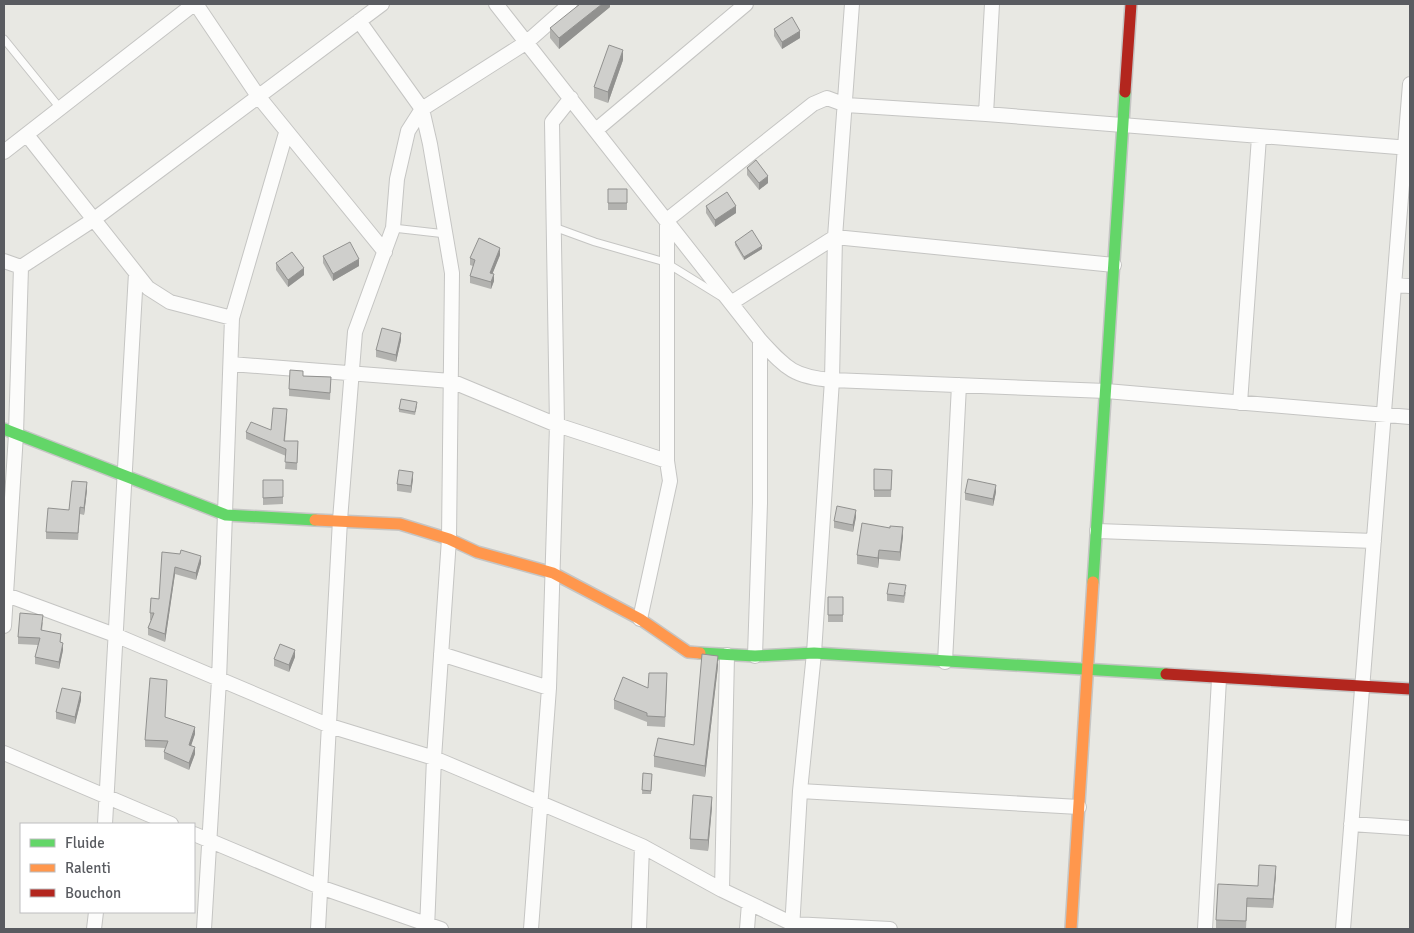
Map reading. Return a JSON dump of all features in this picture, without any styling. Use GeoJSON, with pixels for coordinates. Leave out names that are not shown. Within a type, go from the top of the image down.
{"type":"FeatureCollection","features":[{"type":"Feature","properties":{"kind":"street"},"geometry":{"type":"LineString","coordinates":[[4,152],[195,4],[258,96],[385,252]]}},
{"type":"Feature","properties":{"kind":"street"},"geometry":{"type":"LineString","coordinates":[[21,267],[92,220],[382,4]]}},
{"type":"Feature","properties":{"kind":"street"},"geometry":{"type":"LineString","coordinates":[[496,4],[760,340],[786,368],[810,378],[832,380],[1106,391],[1410,417]]}},
{"type":"Feature","properties":{"kind":"street"},"geometry":{"type":"LineString","coordinates":[[318,929],[350,372],[355,332],[393,228],[397,180],[408,130],[422,109],[527,42],[570,4]]}},
{"type":"Feature","properties":{"kind":"street"},"geometry":{"type":"LineString","coordinates":[[596,130],[746,4]]}},
{"type":"Feature","properties":{"kind":"street"},"geometry":{"type":"LineString","coordinates":[[792,927],[800,790],[814,653],[832,380],[835,237],[852,4]]}},
{"type":"Feature","properties":{"kind":"street"},"geometry":{"type":"LineString","coordinates":[[986,114],[992,4]]}},
{"type":"Feature","properties":{"kind":"street"},"geometry":{"type":"LineString","coordinates":[[1071,929],[1131,4]]}},
{"type":"Feature","properties":{"kind":"street"},"geometry":{"type":"LineString","coordinates":[[359,21],[422,109],[452,273],[449,539],[434,758],[428,926]]}},
{"type":"Feature","properties":{"kind":"street"},"geometry":{"type":"LineString","coordinates":[[1342,929],[1394,285],[1408,148],[1410,84]]}},
{"type":"Feature","properties":{"kind":"street"},"geometry":{"type":"LineString","coordinates":[[532,929],[549,688],[557,425],[552,122],[571,98]]}},
{"type":"Feature","properties":{"kind":"street"},"geometry":{"type":"LineString","coordinates":[[666,220],[813,104],[827,98],[846,105],[986,114],[1408,148]]}},
{"type":"Feature","properties":{"kind":"street"},"geometry":{"type":"LineString","coordinates":[[204,929],[219,680],[232,318],[286,132]]}},
{"type":"Feature","properties":{"kind":"street"},"geometry":{"type":"LineString","coordinates":[[27,134],[92,220],[148,288],[170,302],[232,318]]}},
{"type":"Feature","properties":{"kind":"street"},"geometry":{"type":"LineString","coordinates":[[1240,403],[1259,137]]}},
{"type":"Feature","properties":{"kind":"street"},"geometry":{"type":"LineString","coordinates":[[640,618],[670,481],[667,461],[666,220]]}},
{"type":"Feature","properties":{"kind":"street"},"geometry":{"type":"LineString","coordinates":[[731,303],[835,237],[1114,265]]}},
{"type":"Feature","properties":{"kind":"street"},"geometry":{"type":"LineString","coordinates":[[4,261],[21,267]]}},
{"type":"Feature","properties":{"kind":"street"},"geometry":{"type":"LineString","coordinates":[[4,626],[10,432],[21,267]]}},
{"type":"Feature","properties":{"kind":"street"},"geometry":{"type":"LineString","coordinates":[[105,823],[108,797],[123,476],[136,273]]}},
{"type":"Feature","properties":{"kind":"street"},"geometry":{"type":"LineString","coordinates":[[1394,285],[1410,286]]}},
{"type":"Feature","properties":{"kind":"street"},"geometry":{"type":"LineString","coordinates":[[755,656],[760,503],[760,340]]}},
{"type":"Feature","properties":{"kind":"street"},"geometry":{"type":"LineString","coordinates":[[231,364],[451,381],[557,425],[667,461]]}},
{"type":"Feature","properties":{"kind":"street"},"geometry":{"type":"LineString","coordinates":[[945,662],[959,385]]}},
{"type":"Feature","properties":{"kind":"street"},"geometry":{"type":"LineString","coordinates":[[10,432],[226,515],[400,524],[449,539],[477,552],[553,573],[640,618],[688,652],[755,656],[814,653],[1410,689]]}},
{"type":"Feature","properties":{"kind":"street"},"geometry":{"type":"LineString","coordinates":[[1096,531],[1374,541]]}},
{"type":"Feature","properties":{"kind":"street"},"geometry":{"type":"LineString","coordinates":[[5,595],[115,636],[330,726],[434,758],[642,846],[792,927],[890,929]]}},
{"type":"Feature","properties":{"kind":"street"},"geometry":{"type":"LineString","coordinates":[[441,654],[549,688]]}},
{"type":"Feature","properties":{"kind":"street"},"geometry":{"type":"LineString","coordinates":[[722,890],[727,655]]}},
{"type":"Feature","properties":{"kind":"street"},"geometry":{"type":"LineString","coordinates":[[1205,929],[1219,678]]}},
{"type":"Feature","properties":{"kind":"street"},"geometry":{"type":"LineString","coordinates":[[4,753],[169,823]]}},
{"type":"Feature","properties":{"kind":"street"},"geometry":{"type":"LineString","coordinates":[[800,790],[1078,807]]}},
{"type":"Feature","properties":{"kind":"street"},"geometry":{"type":"LineString","coordinates":[[1351,824],[1410,828]]}},
{"type":"Feature","properties":{"kind":"street"},"geometry":{"type":"LineString","coordinates":[[195,834],[320,886],[428,926],[441,929]]}},
{"type":"Feature","properties":{"kind":"street"},"geometry":{"type":"LineString","coordinates":[[639,929],[642,846]]}},
{"type":"Feature","properties":{"kind":"street"},"geometry":{"type":"LineString","coordinates":[[747,929],[749,903]]}},
{"type":"Feature","properties":{"kind":"street"},"geometry":{"type":"LineString","coordinates":[[94,929],[96,913]]}},
{"type":"Feature","properties":{"kind":"lane"},"geometry":{"type":"LineString","coordinates":[[4,39],[60,108]]}},
{"type":"Feature","properties":{"kind":"lane"},"geometry":{"type":"LineString","coordinates":[[553,227],[665,262],[731,303]]}},
{"type":"Feature","properties":{"kind":"lane"},"geometry":{"type":"LineString","coordinates":[[393,228],[446,234]]}},
{"type":"Feature","properties":{"kind":"building"},"geometry":{"type":"Polygon","coordinates":[[[580,4],[602,4],[559,38],[550,28],[580,4]]]}},
{"type":"Feature","properties":{"kind":"building"},"geometry":{"type":"Polygon","coordinates":[[[792,17],[800,31],[782,42],[774,29],[792,17]]]}},
{"type":"Feature","properties":{"kind":"building"},"geometry":{"type":"Polygon","coordinates":[[[609,45],[623,50],[608,92],[594,87],[609,45]]]}},
{"type":"Feature","properties":{"kind":"building"},"geometry":{"type":"Polygon","coordinates":[[[756,160],[768,176],[759,183],[747,168],[756,160]]]}},
{"type":"Feature","properties":{"kind":"building"},"geometry":{"type":"Polygon","coordinates":[[[608,189],[627,189],[627,203],[608,203],[608,189]]]}},
{"type":"Feature","properties":{"kind":"building"},"geometry":{"type":"Polygon","coordinates":[[[727,192],[736,206],[715,220],[706,206],[727,192]]]}},
{"type":"Feature","properties":{"kind":"building"},"geometry":{"type":"Polygon","coordinates":[[[752,230],[762,246],[744,257],[735,242],[752,230]]]}},
{"type":"Feature","properties":{"kind":"building"},"geometry":{"type":"Polygon","coordinates":[[[479,238],[500,248],[490,273],[494,274],[491,282],[470,276],[475,260],[470,258],[479,238]]]}},
{"type":"Feature","properties":{"kind":"building"},"geometry":{"type":"Polygon","coordinates":[[[350,242],[359,259],[333,274],[323,256],[350,242]]]}},
{"type":"Feature","properties":{"kind":"building"},"geometry":{"type":"Polygon","coordinates":[[[292,252],[304,268],[288,280],[276,263],[292,252]]]}},
{"type":"Feature","properties":{"kind":"building"},"geometry":{"type":"Polygon","coordinates":[[[382,328],[401,333],[396,355],[376,350],[382,328]]]}},
{"type":"Feature","properties":{"kind":"building"},"geometry":{"type":"Polygon","coordinates":[[[290,370],[303,371],[303,376],[331,377],[330,393],[289,389],[290,370]]]}},
{"type":"Feature","properties":{"kind":"building"},"geometry":{"type":"Polygon","coordinates":[[[401,399],[417,402],[415,412],[399,409],[401,399]]]}},
{"type":"Feature","properties":{"kind":"building"},"geometry":{"type":"Polygon","coordinates":[[[273,408],[287,409],[284,441],[298,441],[297,463],[285,462],[286,449],[246,432],[251,422],[271,430],[273,408]]]}},
{"type":"Feature","properties":{"kind":"building"},"geometry":{"type":"Polygon","coordinates":[[[874,469],[892,470],[891,490],[874,490],[874,469]]]}},
{"type":"Feature","properties":{"kind":"building"},"geometry":{"type":"Polygon","coordinates":[[[399,470],[413,472],[411,486],[397,484],[399,470]]]}},
{"type":"Feature","properties":{"kind":"building"},"geometry":{"type":"Polygon","coordinates":[[[968,479],[996,485],[993,499],[965,493],[968,479]]]}},
{"type":"Feature","properties":{"kind":"building"},"geometry":{"type":"Polygon","coordinates":[[[263,480],[283,480],[283,497],[263,498],[263,480]]]}},
{"type":"Feature","properties":{"kind":"building"},"geometry":{"type":"Polygon","coordinates":[[[72,481],[87,482],[84,508],[80,507],[78,533],[46,532],[48,508],[69,510],[72,481]]]}},
{"type":"Feature","properties":{"kind":"building"},"geometry":{"type":"Polygon","coordinates":[[[837,506],[856,510],[853,525],[834,521],[837,506]]]}},
{"type":"Feature","properties":{"kind":"building"},"geometry":{"type":"Polygon","coordinates":[[[862,523],[890,528],[890,526],[903,527],[900,552],[879,550],[878,558],[857,555],[862,523]]]}},
{"type":"Feature","properties":{"kind":"building"},"geometry":{"type":"Polygon","coordinates":[[[181,550],[201,556],[196,573],[175,567],[165,634],[148,628],[154,613],[150,613],[151,598],[159,599],[162,552],[180,554],[181,550]]]}},
{"type":"Feature","properties":{"kind":"building"},"geometry":{"type":"Polygon","coordinates":[[[889,583],[906,585],[904,596],[887,594],[889,583]]]}},
{"type":"Feature","properties":{"kind":"building"},"geometry":{"type":"Polygon","coordinates":[[[828,597],[843,597],[843,615],[828,615],[828,597]]]}},
{"type":"Feature","properties":{"kind":"building"},"geometry":{"type":"Polygon","coordinates":[[[20,613],[43,615],[41,630],[61,634],[60,642],[63,643],[59,662],[35,657],[40,638],[18,637],[20,613]]]}},
{"type":"Feature","properties":{"kind":"building"},"geometry":{"type":"Polygon","coordinates":[[[280,644],[295,650],[289,665],[274,659],[280,644]]]}},
{"type":"Feature","properties":{"kind":"building"},"geometry":{"type":"Polygon","coordinates":[[[702,654],[718,656],[705,766],[654,756],[658,738],[694,745],[702,654]]]}},
{"type":"Feature","properties":{"kind":"building"},"geometry":{"type":"Polygon","coordinates":[[[649,673],[667,673],[665,717],[647,716],[647,713],[614,700],[623,677],[648,688],[649,673]]]}},
{"type":"Feature","properties":{"kind":"building"},"geometry":{"type":"Polygon","coordinates":[[[150,678],[167,680],[165,717],[195,727],[189,745],[195,747],[189,763],[164,752],[168,741],[145,740],[150,678]]]}},
{"type":"Feature","properties":{"kind":"building"},"geometry":{"type":"Polygon","coordinates":[[[62,688],[81,692],[75,717],[56,712],[62,688]]]}},
{"type":"Feature","properties":{"kind":"building"},"geometry":{"type":"Polygon","coordinates":[[[643,773],[652,774],[651,791],[642,790],[643,773]]]}},
{"type":"Feature","properties":{"kind":"building"},"geometry":{"type":"Polygon","coordinates":[[[693,795],[712,797],[708,840],[690,839],[693,795]]]}},
{"type":"Feature","properties":{"kind":"building"},"geometry":{"type":"Polygon","coordinates":[[[1259,865],[1276,866],[1273,899],[1247,898],[1246,921],[1216,920],[1218,884],[1258,886],[1259,865]]]}},
{"type":"Feature","properties":{"kind":"traffic: fast"},"geometry":{"type":"LineString","coordinates":[[1093,582],[1125,92]]}},
{"type":"Feature","properties":{"kind":"traffic: fast"},"geometry":{"type":"LineString","coordinates":[[4,429],[226,515],[315,520]]}},
{"type":"Feature","properties":{"kind":"traffic: fast"},"geometry":{"type":"LineString","coordinates":[[700,653],[755,656],[814,653],[1166,674]]}},
{"type":"Feature","properties":{"kind":"traffic: slow"},"geometry":{"type":"LineString","coordinates":[[315,520],[400,524],[449,539],[477,552],[553,573],[640,619],[688,652],[700,653]]}},
{"type":"Feature","properties":{"kind":"traffic: slow"},"geometry":{"type":"LineString","coordinates":[[1071,929],[1093,582]]}},
{"type":"Feature","properties":{"kind":"traffic: jam"},"geometry":{"type":"LineString","coordinates":[[1125,92],[1131,4]]}},
{"type":"Feature","properties":{"kind":"traffic: jam"},"geometry":{"type":"LineString","coordinates":[[1166,674],[1410,689]]}}]}
